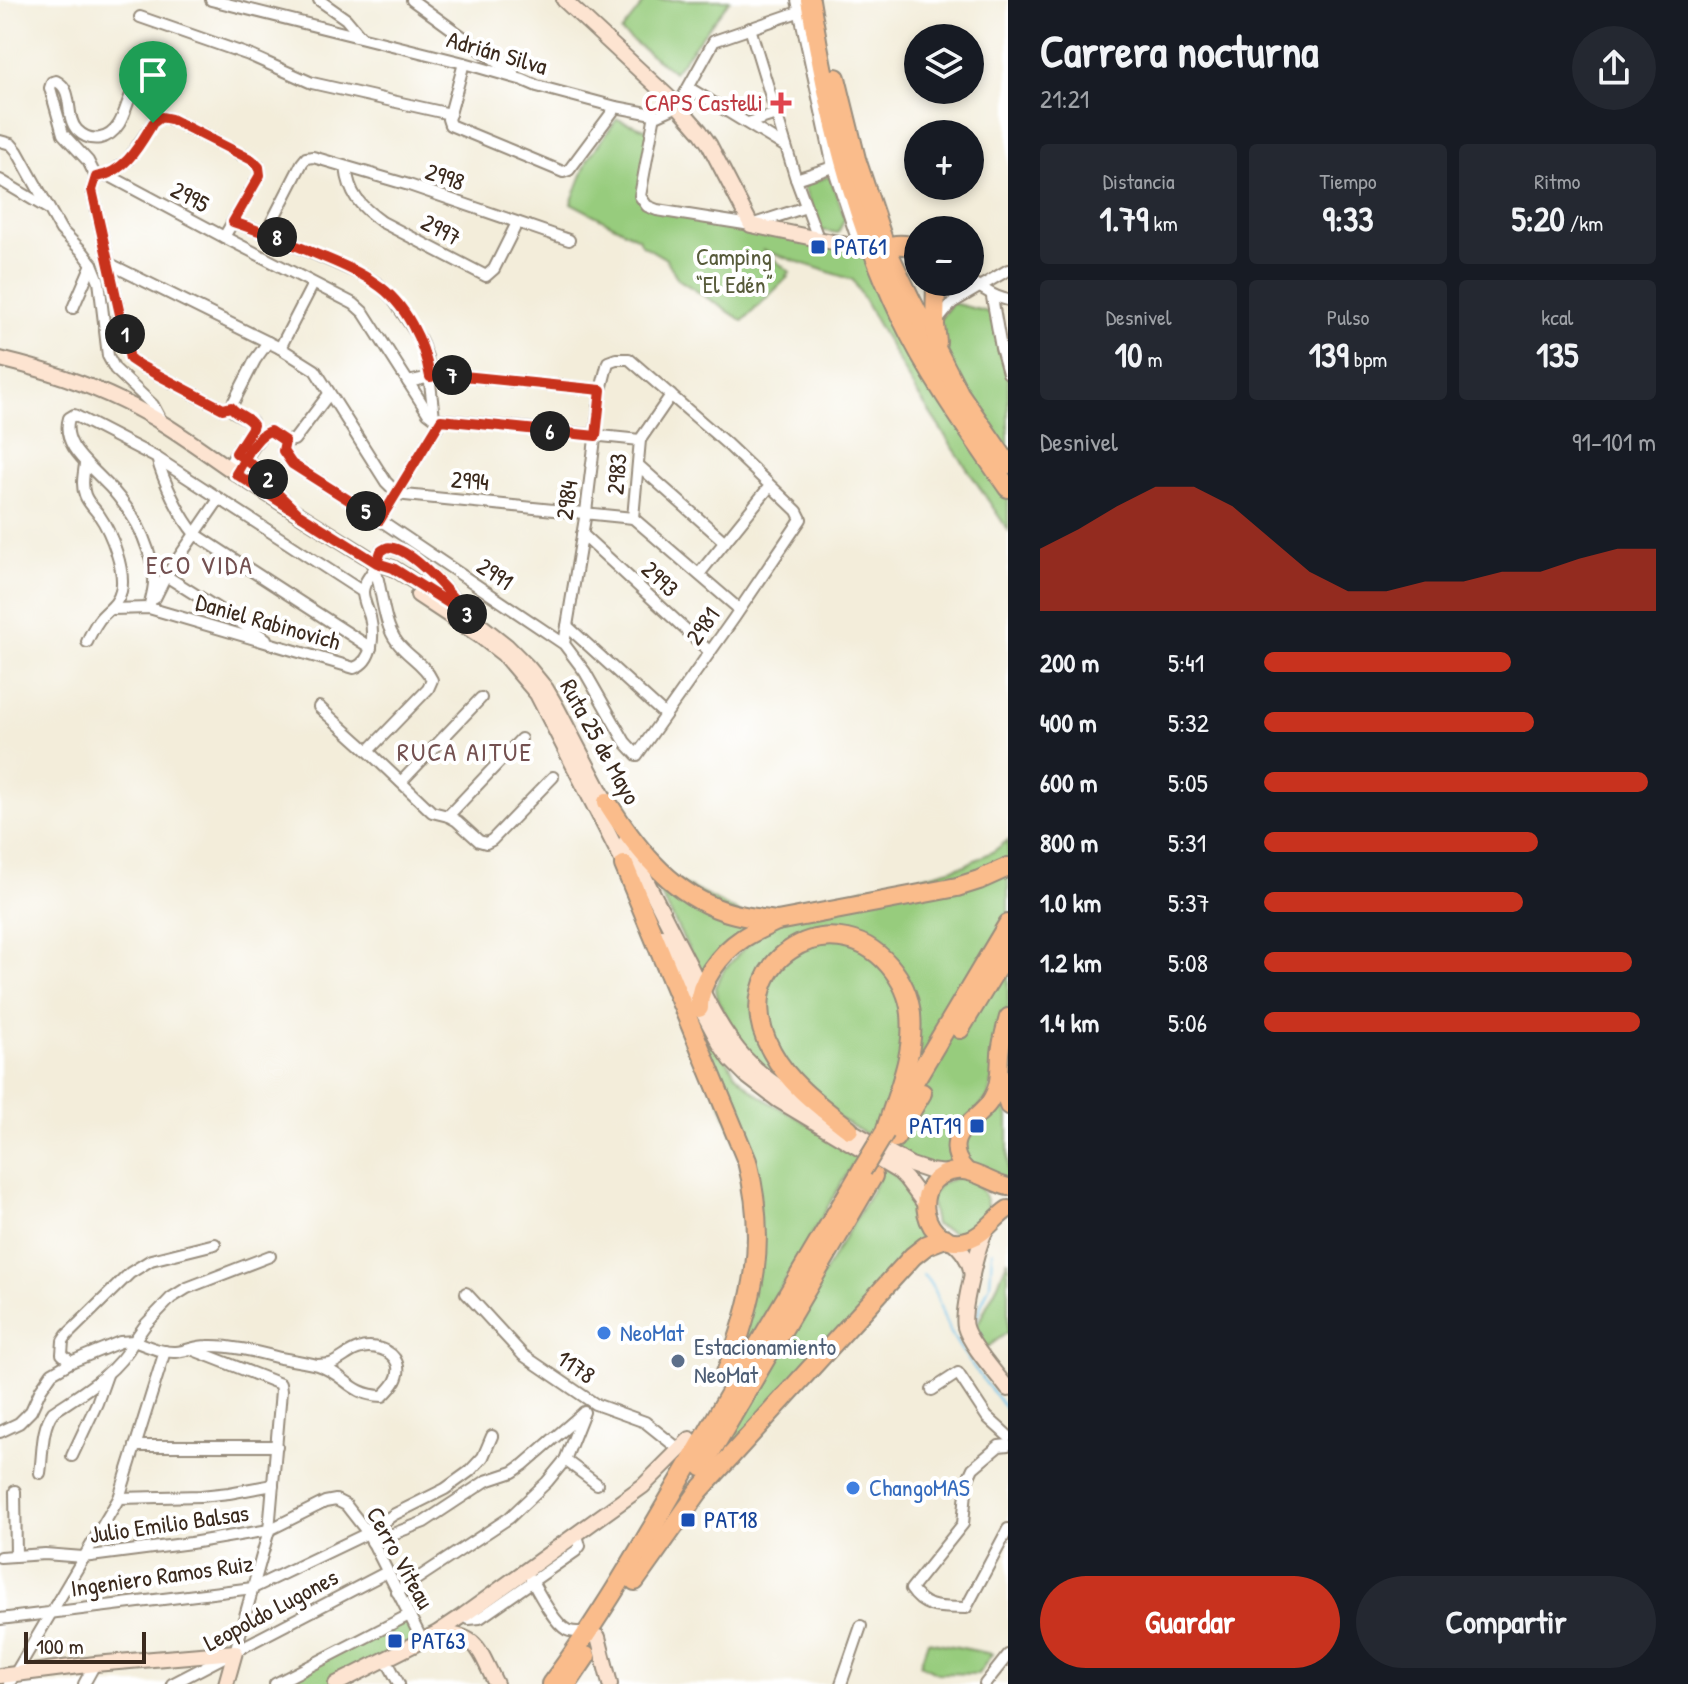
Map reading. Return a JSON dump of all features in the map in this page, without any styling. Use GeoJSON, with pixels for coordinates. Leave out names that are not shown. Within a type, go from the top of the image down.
{"type":"FeatureCollection","features":[{"type":"Feature","properties":{"kind":"highway"},"geometry":{"type":"LineString","coordinates":[[822,0],[872,248],[959,393],[1008,464]]}},
{"type":"Feature","properties":{"kind":"highway"},"geometry":{"type":"LineString","coordinates":[[804,6],[826,90],[839,165],[902,320],[954,410],[1008,488]]}},
{"type":"Feature","properties":{"kind":"highway"},"geometry":{"type":"LineString","coordinates":[[872,248],[904,244]]}},
{"type":"Feature","properties":{"kind":"highway"},"geometry":{"type":"LineString","coordinates":[[936,296],[935,325],[940,357]]}},
{"type":"Feature","properties":{"kind":"highway"},"geometry":{"type":"LineString","coordinates":[[607,802],[639,848],[683,889],[699,900],[732,913],[777,921]]}},
{"type":"Feature","properties":{"kind":"highway"},"geometry":{"type":"LineString","coordinates":[[624,865],[747,1161],[754,1192],[757,1243],[754,1285],[745,1322],[724,1378]]}},
{"type":"Feature","properties":{"kind":"highway"},"geometry":{"type":"LineString","coordinates":[[700,999],[717,962],[741,939],[777,921],[957,887],[1008,867]]}},
{"type":"Feature","properties":{"kind":"highway"},"geometry":{"type":"LineString","coordinates":[[890,1135],[1008,924]]}},
{"type":"Feature","properties":{"kind":"highway"},"geometry":{"type":"LineString","coordinates":[[849,1129],[787,1074],[772,1053],[759,1018],[761,988],[774,964],[801,943],[816,939],[854,941],[871,950],[885,961],[906,992],[911,1012],[909,1051],[890,1135]]}},
{"type":"Feature","properties":{"kind":"highway"},"geometry":{"type":"LineString","coordinates":[[635,1581],[867,1173],[1008,950]]}},
{"type":"Feature","properties":{"kind":"highway"},"geometry":{"type":"LineString","coordinates":[[567,1684],[578,1658],[784,1299],[867,1173]]}},
{"type":"Feature","properties":{"kind":"highway"},"geometry":{"type":"LineString","coordinates":[[593,1635],[699,1491],[762,1420],[913,1256],[927,1245],[947,1239]]}},
{"type":"Feature","properties":{"kind":"highway"},"geometry":{"type":"LineString","coordinates":[[641,1547],[685,1445],[724,1378],[784,1299]]}},
{"type":"Feature","properties":{"kind":"highway"},"geometry":{"type":"LineString","coordinates":[[551,1684],[578,1658]]}},
{"type":"Feature","properties":{"kind":"main road"},"geometry":{"type":"LineString","coordinates":[[564,0],[678,106],[709,144],[751,225],[872,248]]}},
{"type":"Feature","properties":{"kind":"main road","name":"Ruta 25 de Mayo"},"geometry":{"type":"LineString","coordinates":[[0,359],[89,386],[162,423],[376,565],[503,654],[548,712],[624,865],[700,999],[728,1037],[755,1068],[782,1090],[911,1165],[947,1173]]}},
{"type":"Feature","properties":{"kind":"main road","name":"Ruta 25 de Mayo"},"geometry":{"type":"LineString","coordinates":[[376,565],[393,568],[469,616],[507,646],[546,689],[607,802],[731,1060],[755,1084],[778,1100],[891,1166],[906,1179],[924,1203],[929,1223],[947,1239]]}},
{"type":"Feature","properties":{"kind":"main road"},"geometry":{"type":"LineString","coordinates":[[1008,1017],[998,1085],[986,1107],[960,1134],[956,1147],[958,1161],[986,1183],[995,1201],[994,1212],[978,1245],[965,1326],[972,1341],[1008,1389]]}},
{"type":"Feature","properties":{"kind":"main road"},"geometry":{"type":"LineString","coordinates":[[1000,1069],[1008,1106]]}},
{"type":"Feature","properties":{"kind":"main road"},"geometry":{"type":"LineString","coordinates":[[924,1203],[931,1185],[947,1173],[960,1171],[1008,1187]]}},
{"type":"Feature","properties":{"kind":"main road"},"geometry":{"type":"LineString","coordinates":[[947,1239],[965,1241],[980,1235],[1008,1209]]}},
{"type":"Feature","properties":{"kind":"main road"},"geometry":{"type":"LineString","coordinates":[[947,1239],[965,1257],[972,1275]]}},
{"type":"Feature","properties":{"kind":"main road"},"geometry":{"type":"LineString","coordinates":[[336,1684],[437,1633],[530,1576],[577,1535],[643,1486],[685,1445]]}},
{"type":"Feature","properties":{"kind":"main road"},"geometry":{"type":"LineString","coordinates":[[462,1616],[496,1684]]}},
{"type":"Feature","properties":{"kind":"main road"},"geometry":{"type":"LineString","coordinates":[[437,1633],[463,1636],[477,1646]]}},
{"type":"Feature","properties":{"kind":"main road"},"geometry":{"type":"LineString","coordinates":[[593,1635],[608,1677]]}},
{"type":"Feature","properties":{"kind":"main road"},"geometry":{"type":"LineString","coordinates":[[8,1678],[95,1664],[235,1652],[226,1684]]}},
{"type":"Feature","properties":{"kind":"main road"},"geometry":{"type":"LineString","coordinates":[[578,1658],[594,1662],[608,1677]]}},
{"type":"Feature","properties":{"kind":"street","name":"Adrián Silva"},"geometry":{"type":"LineString","coordinates":[[211,0],[464,63],[616,107],[658,115],[678,106]]}},
{"type":"Feature","properties":{"kind":"street"},"geometry":{"type":"LineString","coordinates":[[319,0],[346,19],[361,37]]}},
{"type":"Feature","properties":{"kind":"street"},"geometry":{"type":"LineString","coordinates":[[412,0],[523,80]]}},
{"type":"Feature","properties":{"kind":"street"},"geometry":{"type":"LineString","coordinates":[[678,106],[714,41],[804,6],[797,0]]}},
{"type":"Feature","properties":{"kind":"street"},"geometry":{"type":"LineString","coordinates":[[140,17],[249,55],[312,83],[450,114]]}},
{"type":"Feature","properties":{"kind":"street"},"geometry":{"type":"LineString","coordinates":[[750,28],[796,179],[818,238]]}},
{"type":"Feature","properties":{"kind":"street"},"geometry":{"type":"LineString","coordinates":[[464,63],[448,119],[450,125],[563,172],[569,170],[616,107]]}},
{"type":"Feature","properties":{"kind":"street"},"geometry":{"type":"LineString","coordinates":[[102,176],[63,134],[50,88],[52,82],[61,83],[65,88],[73,125],[89,139],[99,139],[108,136],[119,125],[134,86],[142,80]]}},
{"type":"Feature","properties":{"kind":"street"},"geometry":{"type":"LineString","coordinates":[[689,88],[786,147]]}},
{"type":"Feature","properties":{"kind":"street"},"geometry":{"type":"LineString","coordinates":[[655,114],[640,196],[643,202],[657,210],[751,225],[806,207]]}},
{"type":"Feature","properties":{"kind":"street"},"geometry":{"type":"LineString","coordinates":[[748,123],[776,114]]}},
{"type":"Feature","properties":{"kind":"street"},"geometry":{"type":"LineString","coordinates":[[224,237],[260,175],[259,167],[252,160],[171,119],[161,117],[153,123],[128,160],[102,176],[92,190],[130,359],[223,409],[231,407],[268,342]]}},
{"type":"Feature","properties":{"kind":"street"},"geometry":{"type":"LineString","coordinates":[[73,144],[73,138],[80,132]]}},
{"type":"Feature","properties":{"kind":"street"},"geometry":{"type":"LineString","coordinates":[[0,141],[11,144],[17,151],[61,230],[91,262],[99,281],[108,356],[115,369],[153,405],[162,423]]}},
{"type":"Feature","properties":{"kind":"street","name":"2998"},"geometry":{"type":"LineString","coordinates":[[266,233],[302,163],[306,158],[313,157],[409,185],[569,240]]}},
{"type":"Feature","properties":{"kind":"street"},"geometry":{"type":"LineString","coordinates":[[796,179],[839,165]]}},
{"type":"Feature","properties":{"kind":"street","name":"2997"},"geometry":{"type":"LineString","coordinates":[[346,167],[353,195],[370,213],[486,276],[494,269],[517,223]]}},
{"type":"Feature","properties":{"kind":"street","name":"2995"},"geometry":{"type":"LineString","coordinates":[[102,176],[354,304],[364,313],[428,413],[437,419]]}},
{"type":"Feature","properties":{"kind":"street"},"geometry":{"type":"LineString","coordinates":[[0,180],[49,209]]}},
{"type":"Feature","properties":{"kind":"street","name":"2995"},"geometry":{"type":"LineString","coordinates":[[233,222],[266,233],[378,284],[393,299],[420,339],[427,357],[437,419]]}},
{"type":"Feature","properties":{"kind":"street"},"geometry":{"type":"LineString","coordinates":[[73,308],[91,262]]}},
{"type":"Feature","properties":{"kind":"street"},"geometry":{"type":"LineString","coordinates":[[110,264],[280,348],[315,370],[386,482],[397,493]]}},
{"type":"Feature","properties":{"kind":"street"},"geometry":{"type":"LineString","coordinates":[[984,285],[1008,270]]}},
{"type":"Feature","properties":{"kind":"street"},"geometry":{"type":"LineString","coordinates":[[280,348],[313,284]]}},
{"type":"Feature","properties":{"kind":"street"},"geometry":{"type":"LineString","coordinates":[[984,288],[992,297],[1008,373]]}},
{"type":"Feature","properties":{"kind":"street"},"geometry":{"type":"LineString","coordinates":[[935,325],[952,303],[964,296]]}},
{"type":"Feature","properties":{"kind":"street"},"geometry":{"type":"LineString","coordinates":[[992,297],[1008,300]]}},
{"type":"Feature","properties":{"kind":"street","name":"2984"},"geometry":{"type":"LineString","coordinates":[[564,644],[586,512],[601,390],[608,362],[629,359],[671,395]]}},
{"type":"Feature","properties":{"kind":"street"},"geometry":{"type":"LineString","coordinates":[[408,382],[444,374],[601,390]]}},
{"type":"Feature","properties":{"kind":"street"},"geometry":{"type":"LineString","coordinates":[[241,456],[266,432],[270,431],[285,441],[294,440],[329,394]]}},
{"type":"Feature","properties":{"kind":"street"},"geometry":{"type":"LineString","coordinates":[[671,395],[770,486],[699,574]]}},
{"type":"Feature","properties":{"kind":"street","name":"2983"},"geometry":{"type":"LineString","coordinates":[[633,518],[640,440],[671,395]]}},
{"type":"Feature","properties":{"kind":"street"},"geometry":{"type":"LineString","coordinates":[[231,407],[253,425],[232,471]]}},
{"type":"Feature","properties":{"kind":"street"},"geometry":{"type":"LineString","coordinates":[[149,608],[154,579],[139,527],[105,481],[85,464],[70,439],[67,425],[74,415],[157,458],[363,592]]}},
{"type":"Feature","properties":{"kind":"street"},"geometry":{"type":"LineString","coordinates":[[380,520],[437,419],[640,440]]}},
{"type":"Feature","properties":{"kind":"street","name":"2991"},"geometry":{"type":"LineString","coordinates":[[285,441],[283,451],[292,464],[564,644],[585,672],[625,742],[637,755]]}},
{"type":"Feature","properties":{"kind":"street"},"geometry":{"type":"LineString","coordinates":[[241,456],[261,471],[274,490],[300,515]]}},
{"type":"Feature","properties":{"kind":"street"},"geometry":{"type":"LineString","coordinates":[[157,458],[161,473],[187,525],[195,534],[371,648],[371,622],[363,592],[367,577],[376,565]]}},
{"type":"Feature","properties":{"kind":"street"},"geometry":{"type":"LineString","coordinates":[[85,464],[85,495],[100,517],[121,568],[121,594],[112,609],[99,619],[87,642]]}},
{"type":"Feature","properties":{"kind":"street"},"geometry":{"type":"LineString","coordinates":[[638,465],[725,542]]}},
{"type":"Feature","properties":{"kind":"street","name":"2981"},"geometry":{"type":"LineString","coordinates":[[637,755],[801,519],[789,502],[770,486]]}},
{"type":"Feature","properties":{"kind":"street","name":"2994"},"geometry":{"type":"LineString","coordinates":[[397,493],[633,518]]}},
{"type":"Feature","properties":{"kind":"street"},"geometry":{"type":"LineString","coordinates":[[149,608],[166,576],[219,499]]}},
{"type":"Feature","properties":{"kind":"street"},"geometry":{"type":"LineString","coordinates":[[633,518],[739,609]]}},
{"type":"Feature","properties":{"kind":"street","name":"2993"},"geometry":{"type":"LineString","coordinates":[[582,534],[710,652]]}},
{"type":"Feature","properties":{"kind":"street"},"geometry":{"type":"LineString","coordinates":[[368,751],[428,689],[432,680],[393,635],[376,565]]}},
{"type":"Feature","properties":{"kind":"street"},"geometry":{"type":"LineString","coordinates":[[166,576],[275,645]]}},
{"type":"Feature","properties":{"kind":"street","name":"Daniel Rabinovich"},"geometry":{"type":"LineString","coordinates":[[112,609],[149,608],[354,668],[367,658],[371,648]]}},
{"type":"Feature","properties":{"kind":"street"},"geometry":{"type":"LineString","coordinates":[[567,626],[664,714]]}},
{"type":"Feature","properties":{"kind":"street"},"geometry":{"type":"LineString","coordinates":[[401,782],[481,698]]}},
{"type":"Feature","properties":{"kind":"street"},"geometry":{"type":"LineString","coordinates":[[319,707],[432,812],[457,821],[479,841],[486,843],[492,840],[553,777]]}},
{"type":"Feature","properties":{"kind":"street"},"geometry":{"type":"LineString","coordinates":[[448,816],[521,739]]}},
{"type":"Feature","properties":{"kind":"street"},"geometry":{"type":"LineString","coordinates":[[71,1362],[62,1354],[63,1341],[130,1273],[151,1260],[215,1244]]}},
{"type":"Feature","properties":{"kind":"street"},"geometry":{"type":"LineString","coordinates":[[40,1473],[46,1428],[53,1412],[107,1375],[146,1324],[171,1298],[270,1256]]}},
{"type":"Feature","properties":{"kind":"street","name":"1178"},"geometry":{"type":"LineString","coordinates":[[466,1293],[523,1355],[595,1404],[645,1422],[685,1445]]}},
{"type":"Feature","properties":{"kind":"street"},"geometry":{"type":"LineString","coordinates":[[0,1432],[19,1423],[31,1411],[52,1373],[120,1342],[134,1341],[175,1352],[203,1346],[243,1350],[317,1365],[368,1396],[383,1396],[398,1374],[394,1357],[387,1351],[371,1348],[362,1347],[329,1364],[317,1365]]}},
{"type":"Feature","properties":{"kind":"street"},"geometry":{"type":"LineString","coordinates":[[191,1349],[280,1384],[269,1530],[235,1652]]}},
{"type":"Feature","properties":{"kind":"street"},"geometry":{"type":"LineString","coordinates":[[8,1678],[51,1613],[119,1498],[165,1351]]}},
{"type":"Feature","properties":{"kind":"street"},"geometry":{"type":"LineString","coordinates":[[932,1390],[958,1373],[987,1417],[1008,1436]]}},
{"type":"Feature","properties":{"kind":"street"},"geometry":{"type":"LineString","coordinates":[[72,1456],[107,1375]]}},
{"type":"Feature","properties":{"kind":"street","name":"Ingeniero Ramos Ruiz"},"geometry":{"type":"LineString","coordinates":[[0,1619],[253,1588],[370,1538],[424,1522],[486,1481],[513,1472],[595,1404]]}},
{"type":"Feature","properties":{"kind":"street"},"geometry":{"type":"LineString","coordinates":[[397,1592],[509,1518],[547,1482],[565,1460],[584,1412]]}},
{"type":"Feature","properties":{"kind":"street"},"geometry":{"type":"LineString","coordinates":[[370,1538],[393,1515],[424,1501],[470,1471],[483,1457],[492,1436]]}},
{"type":"Feature","properties":{"kind":"street"},"geometry":{"type":"LineString","coordinates":[[1008,1445],[999,1446],[973,1468],[967,1481],[963,1524],[911,1589],[915,1596],[930,1606],[966,1608],[1008,1529]]}},
{"type":"Feature","properties":{"kind":"street"},"geometry":{"type":"LineString","coordinates":[[135,1446],[277,1446]]}},
{"type":"Feature","properties":{"kind":"street"},"geometry":{"type":"LineString","coordinates":[[565,1460],[597,1484]]}},
{"type":"Feature","properties":{"kind":"street"},"geometry":{"type":"LineString","coordinates":[[119,1498],[201,1496],[273,1485]]}},
{"type":"Feature","properties":{"kind":"street"},"geometry":{"type":"LineString","coordinates":[[15,1491],[16,1555]]}},
{"type":"Feature","properties":{"kind":"street","name":"Cerro Viteau"},"geometry":{"type":"LineString","coordinates":[[336,1500],[346,1505],[370,1538],[422,1640]]}},
{"type":"Feature","properties":{"kind":"street","name":"Julio Emilio Balsas"},"geometry":{"type":"LineString","coordinates":[[0,1557],[45,1554],[83,1557],[269,1530],[325,1502],[336,1500]]}},
{"type":"Feature","properties":{"kind":"street","name":"Leopoldo Lugones"},"geometry":{"type":"LineString","coordinates":[[172,1684],[387,1572]]}},
{"type":"Feature","properties":{"kind":"street"},"geometry":{"type":"LineString","coordinates":[[530,1576],[545,1603],[567,1630],[578,1658]]}},
{"type":"Feature","properties":{"kind":"street"},"geometry":{"type":"LineString","coordinates":[[275,1684],[409,1615]]}},
{"type":"Feature","properties":{"kind":"street"},"geometry":{"type":"LineString","coordinates":[[844,1683],[861,1626]]}},
{"type":"Feature","properties":{"kind":"street"},"geometry":{"type":"LineString","coordinates":[[567,1630],[593,1635]]}},
{"type":"Feature","properties":{"kind":"street"},"geometry":{"type":"LineString","coordinates":[[985,1684],[1008,1655]]}},
{"type":"Feature","properties":{"kind":"street"},"geometry":{"type":"LineString","coordinates":[[386,1659],[399,1684]]}},
{"type":"Feature","properties":{"kind":"street"},"geometry":{"type":"LineString","coordinates":[[84,1684],[95,1664]]}},
{"type":"Feature","properties":{"kind":"green space"},"geometry":{"type":"Polygon","coordinates":[[[646,0],[730,0],[674,72],[621,32],[646,0]]]}},
{"type":"Feature","properties":{"kind":"green space","name":"Camping “El Edén”"},"geometry":{"type":"Polygon","coordinates":[[[617,119],[651,131],[640,196],[647,206],[860,248],[935,325],[952,303],[996,314],[1008,373],[1008,530],[914,389],[853,280],[762,250],[790,272],[743,321],[678,279],[666,259],[641,244],[638,238],[571,203],[588,159],[617,119]]]}},
{"type":"Feature","properties":{"kind":"green space"},"geometry":{"type":"Polygon","coordinates":[[[830,176],[845,218],[838,233],[819,230],[803,185],[830,176]]]}},
{"type":"Feature","properties":{"kind":"green space"},"geometry":{"type":"Polygon","coordinates":[[[1008,840],[1008,1008],[989,1097],[959,1127],[955,1167],[914,1162],[789,1089],[752,1057],[719,1003],[715,987],[723,971],[741,951],[777,921],[864,888],[965,865],[994,851],[1008,840]]]}},
{"type":"Feature","properties":{"kind":"green space"},"geometry":{"type":"Polygon","coordinates":[[[639,852],[651,867],[759,923],[703,977],[639,852]]]}},
{"type":"Feature","properties":{"kind":"green space"},"geometry":{"type":"Polygon","coordinates":[[[654,930],[735,1074],[771,1103],[889,1169],[914,1197],[916,1220],[927,1240],[701,1484],[878,1180],[852,1165],[739,1360],[757,1197],[654,930]]]}},
{"type":"Feature","properties":{"kind":"green space"},"geometry":{"type":"Polygon","coordinates":[[[1002,1099],[1008,1116],[1008,1183],[965,1165],[960,1139],[1002,1099]]]}},
{"type":"Feature","properties":{"kind":"green space"},"geometry":{"type":"Polygon","coordinates":[[[959,1177],[981,1189],[987,1206],[979,1227],[961,1236],[935,1225],[930,1198],[941,1183],[959,1177]]]}},
{"type":"Feature","properties":{"kind":"green space"},"geometry":{"type":"Polygon","coordinates":[[[1008,1259],[1008,1332],[986,1348],[974,1331],[1008,1259]]]}},
{"type":"Feature","properties":{"kind":"green space"},"geometry":{"type":"Polygon","coordinates":[[[409,1615],[422,1640],[336,1684],[275,1684],[409,1615]]]}},
{"type":"Feature","properties":{"kind":"green space"},"geometry":{"type":"Polygon","coordinates":[[[928,1641],[992,1654],[978,1674],[937,1673],[920,1664],[928,1641]]]}},
{"type":"Feature","properties":{"kind":"waterway"},"geometry":{"type":"LineString","coordinates":[[982,1336],[973,1325],[990,1284],[992,1251]]}},
{"type":"Feature","properties":{"kind":"waterway"},"geometry":{"type":"LineString","coordinates":[[923,1275],[932,1286],[947,1325],[960,1347],[1008,1412]]}},
{"type":"Feature","properties":{"kind":"place","name":"CAPS Castelli"},"geometry":{"type":"Point","coordinates":[781,103]}},
{"type":"Feature","properties":{"kind":"place","name":"PAT61"},"geometry":{"type":"Point","coordinates":[818,247]}},
{"type":"Feature","properties":{"kind":"place","name":"PAT19"},"geometry":{"type":"Point","coordinates":[977,1126]}},
{"type":"Feature","properties":{"kind":"place","name":"NeoMat"},"geometry":{"type":"Point","coordinates":[604,1333]}},
{"type":"Feature","properties":{"kind":"place","name":"Estacionamiento NeoMat"},"geometry":{"type":"Point","coordinates":[678,1361]}},
{"type":"Feature","properties":{"kind":"place","name":"ChangoMAS"},"geometry":{"type":"Point","coordinates":[853,1488]}},
{"type":"Feature","properties":{"kind":"place","name":"PAT18"},"geometry":{"type":"Point","coordinates":[688,1520]}},
{"type":"Feature","properties":{"kind":"place","name":"PAT63"},"geometry":{"type":"Point","coordinates":[395,1641]}},
{"type":"Feature","properties":{"kind":"district","name":"ECO VIDA"},"geometry":{"type":"Point","coordinates":[200,565]}},
{"type":"Feature","properties":{"kind":"district","name":"RUCA AITUE"},"geometry":{"type":"Point","coordinates":[465,752]}},
{"type":"Feature","properties":{"kind":"route"},"geometry":{"type":"LineString","coordinates":[[153,123],[128,160],[108,175],[96,177],[92,190],[130,359],[223,409],[231,407],[252,422],[252,428],[236,453],[246,459],[250,461],[261,471],[274,490],[300,515],[377,563],[393,568],[469,616],[428,570],[395,548],[388,547],[381,551],[377,563],[268,495],[236,474],[246,459],[258,439],[270,431],[285,441],[283,451],[292,464],[380,520],[441,420],[596,436],[601,390],[444,374],[430,377],[420,339],[406,316],[378,284],[266,233],[233,222],[260,175],[259,167],[252,160],[171,119],[161,117],[153,123]]}}]}
